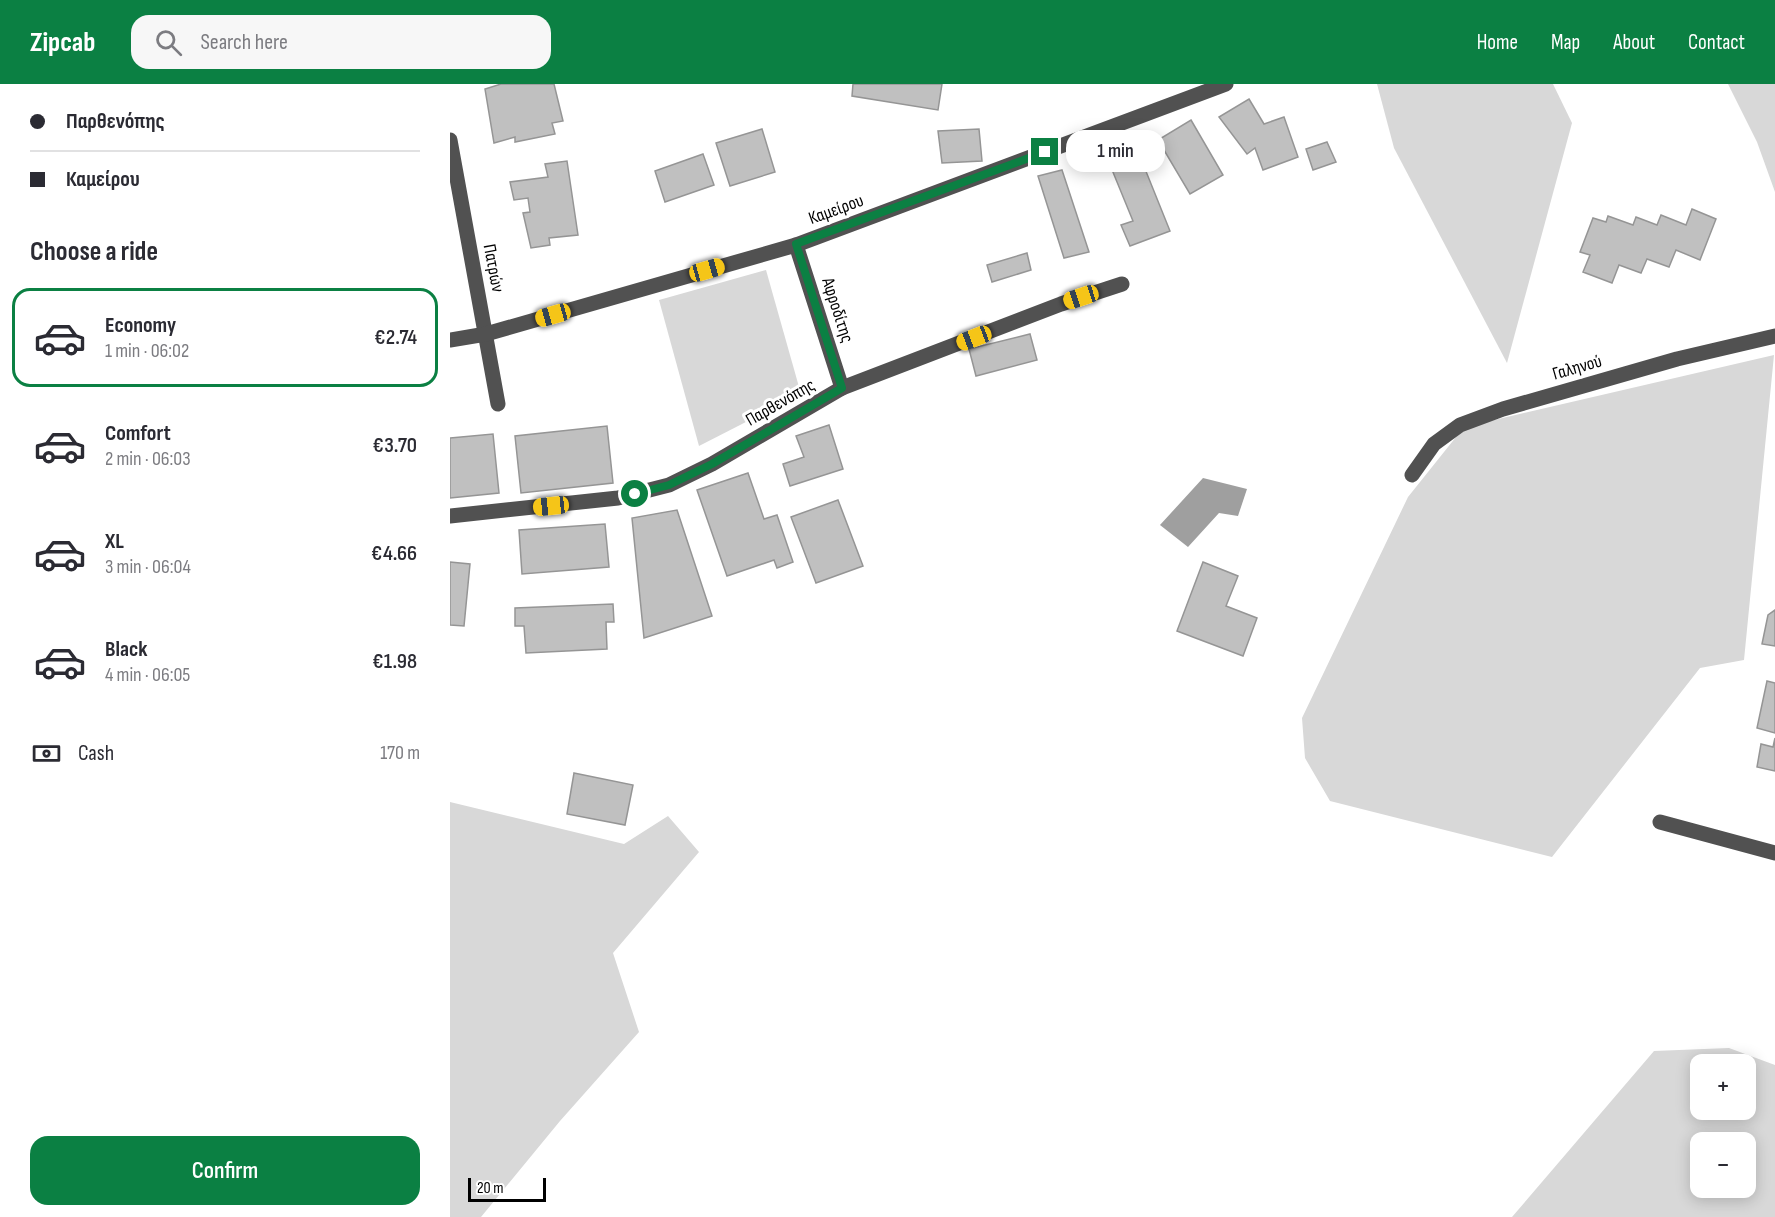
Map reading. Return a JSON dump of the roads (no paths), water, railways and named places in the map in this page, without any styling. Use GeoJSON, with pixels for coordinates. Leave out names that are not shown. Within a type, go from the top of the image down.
{"type":"FeatureCollection","features":[{"type":"Feature","properties":{"kind":"street","name":"Καμείρου"},"geometry":{"type":"LineString","coordinates":[[450,340],[486,334],[796,244],[1226,84]]}},
{"type":"Feature","properties":{"kind":"street","name":"Πατρών"},"geometry":{"type":"LineString","coordinates":[[450,140],[498,404]]}},
{"type":"Feature","properties":{"kind":"street","name":"Αφροδίτης"},"geometry":{"type":"LineString","coordinates":[[796,244],[842,388]]}},
{"type":"Feature","properties":{"kind":"street","name":"Παρθενόπης"},"geometry":{"type":"LineString","coordinates":[[450,516],[618,498],[669,485],[712,464],[842,388],[1061,304],[1122,284]]}},
{"type":"Feature","properties":{"kind":"street","name":"Γαληνού"},"geometry":{"type":"LineString","coordinates":[[1412,475],[1434,444],[1460,425],[1503,409],[1677,359],[1775,336]]}},
{"type":"Feature","properties":{"kind":"street"},"geometry":{"type":"LineString","coordinates":[[1660,822],[1775,853]]}}]}
